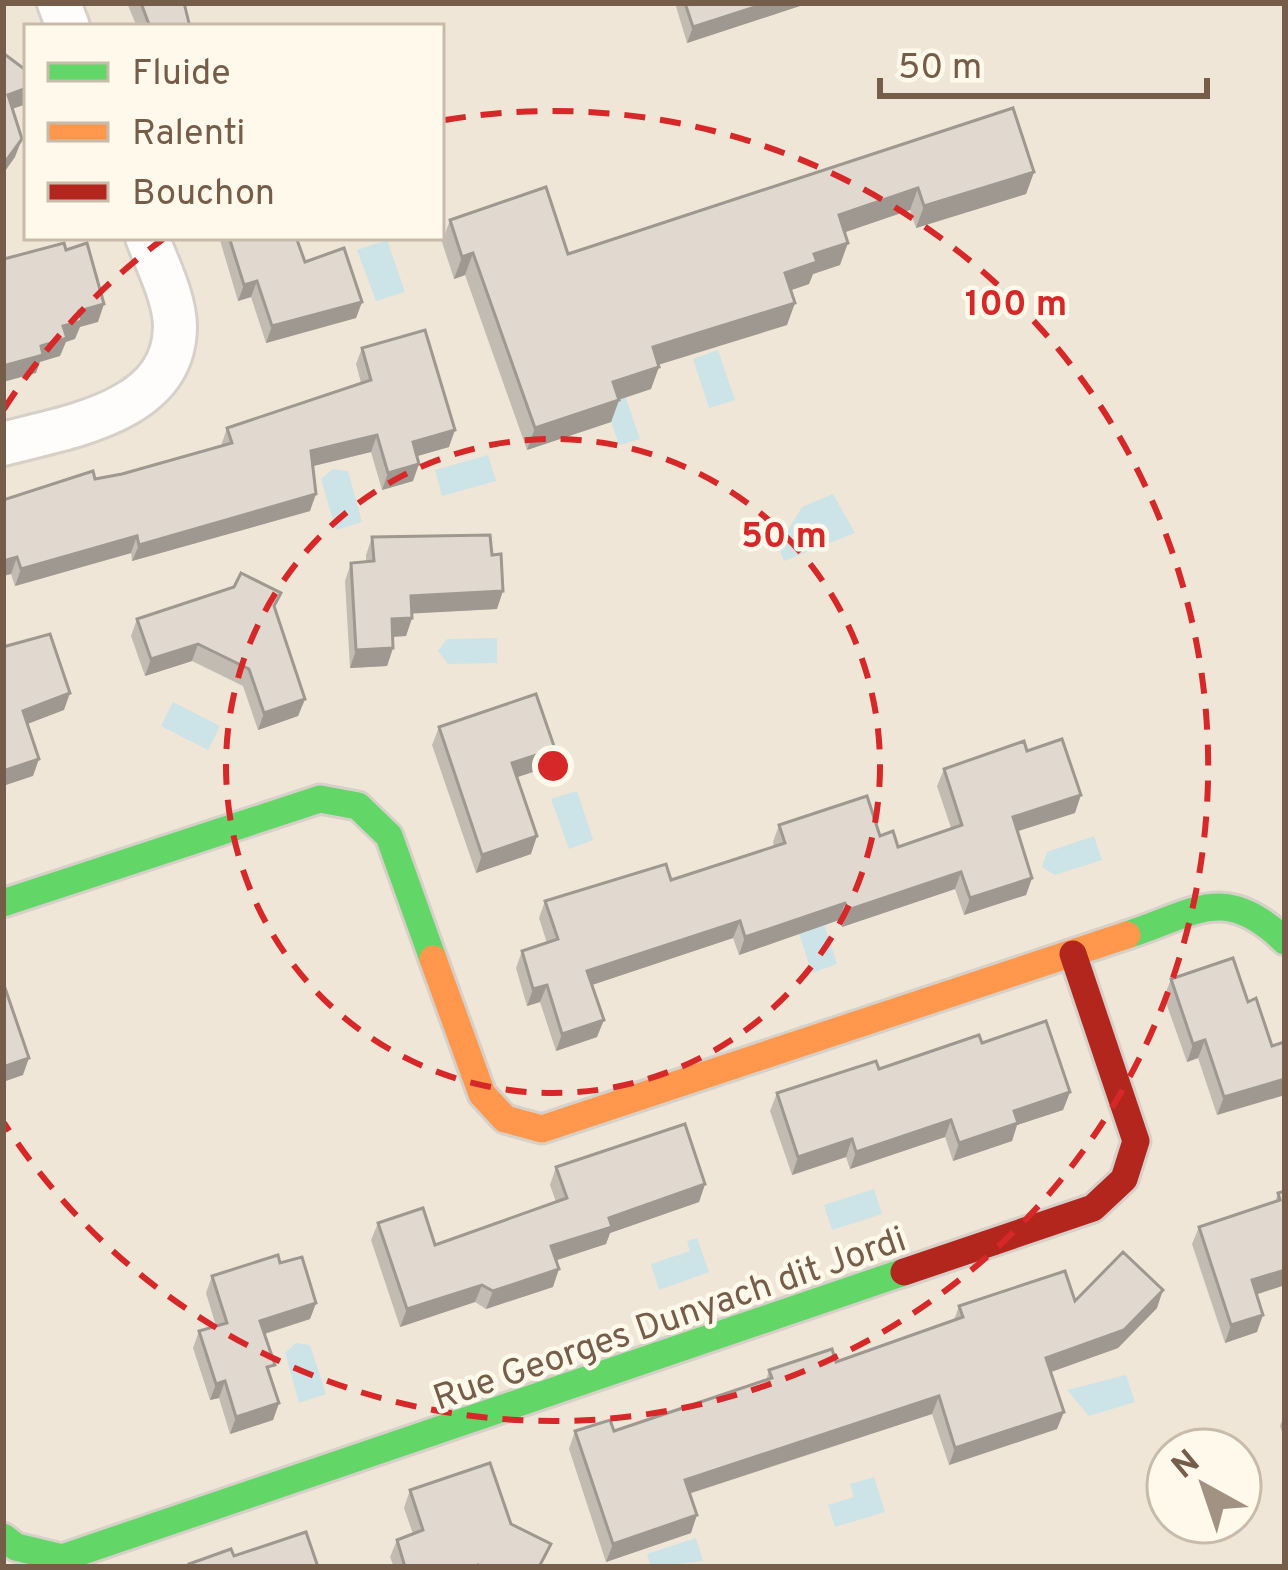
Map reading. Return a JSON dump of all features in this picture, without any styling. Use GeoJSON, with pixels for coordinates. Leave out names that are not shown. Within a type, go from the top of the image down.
{"type":"FeatureCollection","features":[{"type":"Feature","properties":{"kind":"street"},"geometry":{"type":"LineString","coordinates":[[3,444],[101,418],[136,400],[167,361],[175,326],[148,240]]}},
{"type":"Feature","properties":{"kind":"street"},"geometry":{"type":"LineString","coordinates":[[3,903],[320,799],[358,806],[389,836],[482,1094],[505,1119],[542,1129],[1222,904],[1255,912],[1285,941]]}},
{"type":"Feature","properties":{"kind":"street","name":"Rue Georges Dunyach dit Jordi"},"geometry":{"type":"LineString","coordinates":[[3,1537],[16,1547],[62,1558],[1093,1208],[1124,1179],[1136,1141],[1073,955]]}},
{"type":"Feature","properties":{"kind":"shaded area"},"geometry":{"type":"Polygon","coordinates":[[[3,3],[1285,3],[1285,1567],[3,1567],[3,3]]]}},
{"type":"Feature","properties":{"kind":"water"},"geometry":{"type":"Polygon","coordinates":[[[387,240],[405,292],[376,301],[357,250],[387,240]]]}},
{"type":"Feature","properties":{"kind":"water"},"geometry":{"type":"Polygon","coordinates":[[[718,350],[735,400],[709,408],[693,359],[718,350]]]}},
{"type":"Feature","properties":{"kind":"water"},"geometry":{"type":"Polygon","coordinates":[[[617,372],[640,439],[619,445],[597,379],[617,372]]]}},
{"type":"Feature","properties":{"kind":"water"},"geometry":{"type":"Polygon","coordinates":[[[488,455],[496,481],[442,496],[435,470],[488,455]]]}},
{"type":"Feature","properties":{"kind":"water"},"geometry":{"type":"Polygon","coordinates":[[[333,469],[348,471],[362,522],[336,530],[321,479],[333,469]]]}},
{"type":"Feature","properties":{"kind":"water"},"geometry":{"type":"Polygon","coordinates":[[[833,494],[855,533],[784,561],[778,546],[802,507],[833,494]]]}},
{"type":"Feature","properties":{"kind":"water"},"geometry":{"type":"Polygon","coordinates":[[[497,638],[497,663],[448,664],[438,651],[447,639],[497,638]]]}},
{"type":"Feature","properties":{"kind":"water"},"geometry":{"type":"Polygon","coordinates":[[[173,702],[220,726],[208,750],[161,726],[173,702]]]}},
{"type":"Feature","properties":{"kind":"water"},"geometry":{"type":"Polygon","coordinates":[[[577,791],[593,840],[569,849],[551,799],[577,791]]]}},
{"type":"Feature","properties":{"kind":"water"},"geometry":{"type":"Polygon","coordinates":[[[1094,836],[1102,860],[1055,875],[1042,867],[1047,852],[1094,836]]]}},
{"type":"Feature","properties":{"kind":"water"},"geometry":{"type":"Polygon","coordinates":[[[817,902],[837,964],[812,973],[791,910],[817,902]]]}},
{"type":"Feature","properties":{"kind":"water"},"geometry":{"type":"Polygon","coordinates":[[[874,1189],[882,1214],[832,1230],[824,1205],[874,1189]]]}},
{"type":"Feature","properties":{"kind":"water"},"geometry":{"type":"Polygon","coordinates":[[[697,1238],[709,1272],[659,1290],[651,1264],[690,1251],[687,1241],[697,1238]]]}},
{"type":"Feature","properties":{"kind":"water"},"geometry":{"type":"Polygon","coordinates":[[[296,1343],[310,1345],[326,1394],[299,1403],[285,1353],[296,1343]]]}},
{"type":"Feature","properties":{"kind":"water"},"geometry":{"type":"Polygon","coordinates":[[[1126,1375],[1135,1402],[1089,1416],[1067,1390],[1126,1375]]]}},
{"type":"Feature","properties":{"kind":"water"},"geometry":{"type":"Polygon","coordinates":[[[874,1477],[885,1512],[835,1527],[828,1505],[854,1497],[850,1484],[874,1477]]]}},
{"type":"Feature","properties":{"kind":"water"},"geometry":{"type":"Polygon","coordinates":[[[696,1538],[703,1561],[651,1567],[647,1554],[696,1538]]]}},
{"type":"Feature","properties":{"kind":"building"},"geometry":{"type":"Polygon","coordinates":[[[141,3],[184,3],[189,24],[149,24],[141,3]]]}},
{"type":"Feature","properties":{"kind":"building"},"geometry":{"type":"Polygon","coordinates":[[[685,3],[767,3],[693,27],[685,3]]]}},
{"type":"Feature","properties":{"kind":"building"},"geometry":{"type":"Polygon","coordinates":[[[3,53],[24,69],[24,89],[8,95],[22,139],[3,165],[3,53]]]}},
{"type":"Feature","properties":{"kind":"building"},"geometry":{"type":"Polygon","coordinates":[[[1013,108],[1034,172],[924,206],[918,188],[839,215],[848,243],[814,254],[817,262],[785,273],[795,303],[653,347],[659,367],[613,382],[619,400],[535,428],[473,253],[462,257],[450,220],[546,187],[568,254],[1013,108]]]}},
{"type":"Feature","properties":{"kind":"building"},"geometry":{"type":"Polygon","coordinates":[[[230,240],[297,240],[305,262],[344,248],[362,302],[272,326],[257,281],[244,285],[230,240]]]}},
{"type":"Feature","properties":{"kind":"building"},"geometry":{"type":"Polygon","coordinates":[[[64,243],[66,250],[87,243],[104,304],[79,311],[82,321],[63,326],[67,338],[41,346],[43,355],[3,366],[4,259],[64,243]]]}},
{"type":"Feature","properties":{"kind":"building"},"geometry":{"type":"Polygon","coordinates":[[[425,330],[455,430],[413,442],[419,464],[388,473],[377,435],[311,451],[316,494],[139,545],[137,536],[21,569],[17,557],[3,561],[3,500],[93,471],[95,479],[122,474],[232,443],[227,428],[371,380],[362,348],[425,330]]]}},
{"type":"Feature","properties":{"kind":"building"},"geometry":{"type":"Polygon","coordinates":[[[490,535],[492,555],[501,554],[503,591],[411,596],[412,618],[392,619],[393,648],[356,650],[351,563],[374,561],[372,537],[490,535]]]}},
{"type":"Feature","properties":{"kind":"building"},"geometry":{"type":"Polygon","coordinates":[[[241,573],[281,593],[274,606],[305,699],[264,713],[249,669],[198,644],[151,659],[137,619],[234,587],[241,573]]]}},
{"type":"Feature","properties":{"kind":"building"},"geometry":{"type":"Polygon","coordinates":[[[50,634],[70,693],[23,711],[39,759],[3,771],[3,647],[50,634]]]}},
{"type":"Feature","properties":{"kind":"building"},"geometry":{"type":"Polygon","coordinates":[[[536,694],[555,749],[512,763],[537,836],[482,855],[439,727],[536,694]]]}},
{"type":"Feature","properties":{"kind":"building"},"geometry":{"type":"Polygon","coordinates":[[[1062,739],[1081,795],[1013,817],[1032,878],[970,898],[961,872],[848,910],[845,903],[745,937],[740,921],[587,971],[604,1020],[562,1034],[547,985],[533,989],[522,951],[558,939],[545,901],[666,864],[671,880],[785,843],[779,825],[867,796],[880,836],[893,831],[898,847],[962,825],[944,769],[1024,741],[1027,751],[1062,739]]]}},
{"type":"Feature","properties":{"kind":"building"},"geometry":{"type":"Polygon","coordinates":[[[1233,958],[1248,1002],[1256,998],[1272,1046],[1284,1042],[1285,1079],[1224,1097],[1205,1040],[1193,1044],[1171,979],[1233,958]]]}},
{"type":"Feature","properties":{"kind":"building"},"geometry":{"type":"Polygon","coordinates":[[[3,982],[29,1058],[3,1067],[3,982]]]}},
{"type":"Feature","properties":{"kind":"building"},"geometry":{"type":"Polygon","coordinates":[[[1046,1021],[1070,1092],[1014,1111],[1018,1123],[959,1143],[951,1120],[856,1152],[852,1139],[798,1157],[777,1093],[876,1061],[879,1069],[979,1035],[982,1043],[1046,1021]]]}},
{"type":"Feature","properties":{"kind":"building"},"geometry":{"type":"Polygon","coordinates":[[[685,1124],[705,1184],[609,1218],[612,1227],[551,1246],[559,1269],[493,1291],[482,1285],[407,1309],[378,1223],[423,1208],[435,1245],[567,1198],[556,1167],[685,1124]]]}},
{"type":"Feature","properties":{"kind":"building"},"geometry":{"type":"Polygon","coordinates":[[[1285,1191],[1285,1270],[1252,1280],[1263,1315],[1231,1325],[1199,1227],[1280,1200],[1278,1193],[1285,1191]]]}},
{"type":"Feature","properties":{"kind":"building"},"geometry":{"type":"Polygon","coordinates":[[[1123,1252],[1163,1290],[1124,1330],[1046,1358],[1064,1412],[955,1448],[939,1396],[685,1480],[697,1515],[613,1544],[575,1431],[610,1420],[614,1431],[772,1378],[769,1370],[832,1349],[836,1362],[963,1317],[959,1306],[1065,1271],[1075,1301],[1123,1252]]]}},
{"type":"Feature","properties":{"kind":"building"},"geometry":{"type":"Polygon","coordinates":[[[278,1255],[280,1263],[302,1257],[316,1303],[260,1321],[275,1365],[267,1367],[279,1403],[236,1417],[225,1381],[216,1384],[199,1331],[227,1323],[212,1276],[278,1255]]]}},
{"type":"Feature","properties":{"kind":"building"},"geometry":{"type":"Polygon","coordinates":[[[490,1463],[511,1524],[551,1544],[539,1567],[405,1567],[397,1540],[423,1530],[410,1490],[490,1463]]]}},
{"type":"Feature","properties":{"kind":"building"},"geometry":{"type":"Polygon","coordinates":[[[306,1532],[318,1567],[189,1564],[231,1549],[234,1556],[306,1532]]]}},
{"type":"Feature","properties":{"kind":"traffic: fast"},"geometry":{"type":"LineString","coordinates":[[3,903],[320,799],[358,806],[389,836],[433,959]]}},
{"type":"Feature","properties":{"kind":"traffic: fast"},"geometry":{"type":"LineString","coordinates":[[1127,935],[1192,911],[1227,908],[1245,912],[1285,941]]}},
{"type":"Feature","properties":{"kind":"traffic: fast"},"geometry":{"type":"LineString","coordinates":[[3,1537],[16,1547],[62,1558],[904,1272]]}},
{"type":"Feature","properties":{"kind":"traffic: slow"},"geometry":{"type":"LineString","coordinates":[[433,959],[482,1094],[505,1119],[542,1129],[1127,935]]}},
{"type":"Feature","properties":{"kind":"traffic: jam"},"geometry":{"type":"LineString","coordinates":[[904,1272],[1093,1208],[1124,1179],[1136,1141],[1073,954]]}}]}
